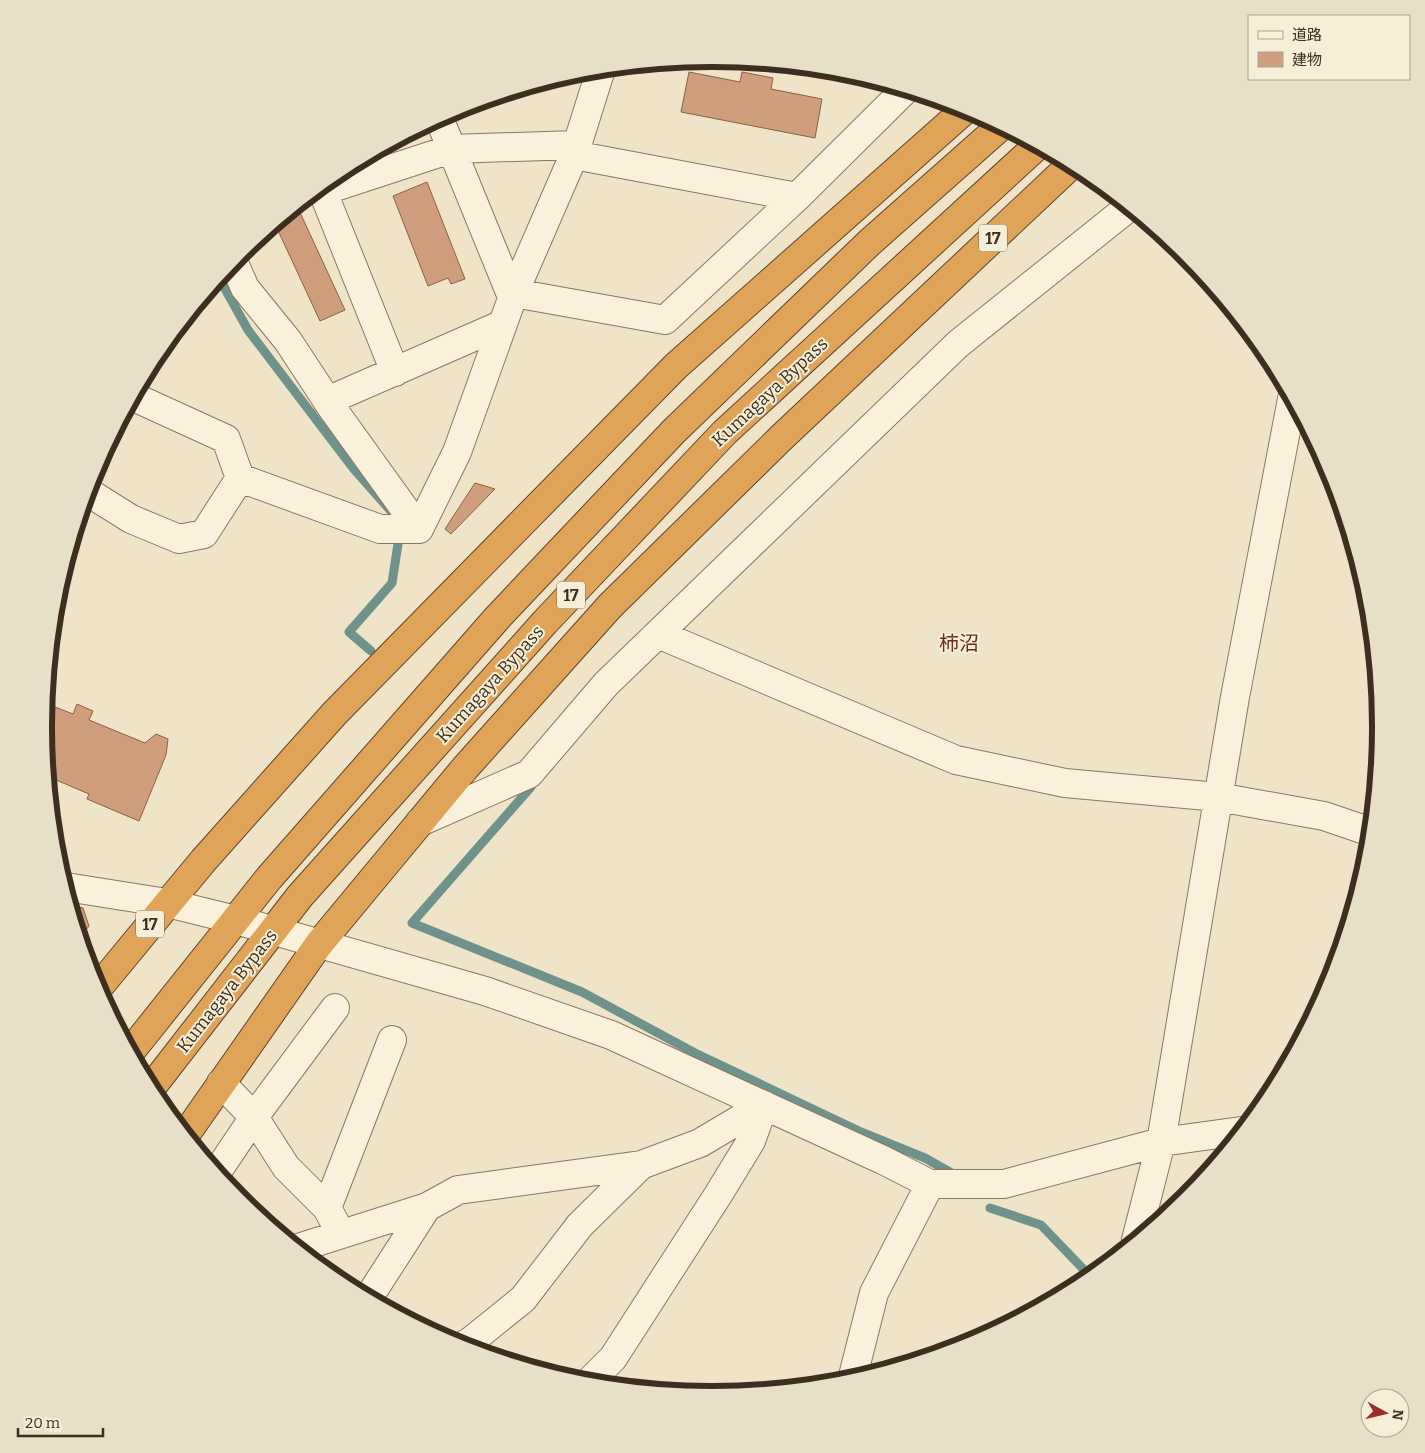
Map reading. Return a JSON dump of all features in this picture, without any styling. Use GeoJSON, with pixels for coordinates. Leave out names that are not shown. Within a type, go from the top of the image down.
{"type":"FeatureCollection","features":[{"type":"Feature","properties":{"kind":"highway","name":"17"},"geometry":{"type":"LineString","coordinates":[[104,981],[167,903],[334,714],[676,366],[959,115]]}},
{"type":"Feature","properties":{"kind":"highway","name":"Kumagaya Bypass"},"geometry":{"type":"LineString","coordinates":[[136,1046],[268,878],[498,616],[674,431],[870,242],[995,131]]}},
{"type":"Feature","properties":{"kind":"highway","name":"Kumagaya Bypass"},"geometry":{"type":"LineString","coordinates":[[157,1081],[300,896],[545,622],[725,432],[1033,150]]}},
{"type":"Feature","properties":{"kind":"highway","name":"17"},"geometry":{"type":"LineString","coordinates":[[190,1129],[319,944],[420,822],[610,606],[781,438],[1066,170]]}},
{"type":"Feature","properties":{"kind":"street"},"geometry":{"type":"LineString","coordinates":[[418,529],[457,452],[513,295],[575,150],[598,77]]}},
{"type":"Feature","properties":{"kind":"street"},"geometry":{"type":"LineString","coordinates":[[513,295],[665,320],[901,95]]}},
{"type":"Feature","properties":{"kind":"street"},"geometry":{"type":"LineString","coordinates":[[442,125],[513,295]]}},
{"type":"Feature","properties":{"kind":"street"},"geometry":{"type":"LineString","coordinates":[[337,184],[451,149],[575,150],[797,196]]}},
{"type":"Feature","properties":{"kind":"street"},"geometry":{"type":"LineString","coordinates":[[324,194],[395,372]]}},
{"type":"Feature","properties":{"kind":"street"},"geometry":{"type":"LineString","coordinates":[[420,822],[529,774],[606,684],[958,344],[1124,211]]}},
{"type":"Feature","properties":{"kind":"street"},"geometry":{"type":"LineString","coordinates":[[237,270],[245,288],[288,341],[418,529]]}},
{"type":"Feature","properties":{"kind":"street"},"geometry":{"type":"LineString","coordinates":[[328,401],[503,324]]}},
{"type":"Feature","properties":{"kind":"street"},"geometry":{"type":"LineString","coordinates":[[139,399],[226,439],[240,478]]}},
{"type":"Feature","properties":{"kind":"street"},"geometry":{"type":"LineString","coordinates":[[1138,1231],[1161,1142],[1234,697],[1290,409]]}},
{"type":"Feature","properties":{"kind":"street"},"geometry":{"type":"LineString","coordinates":[[240,478],[380,529],[418,529]]}},
{"type":"Feature","properties":{"kind":"street"},"geometry":{"type":"LineString","coordinates":[[95,496],[130,519],[179,539],[204,534],[240,478]]}},
{"type":"Feature","properties":{"kind":"street"},"geometry":{"type":"LineString","coordinates":[[658,634],[956,760],[1064,783],[1218,797],[1324,816],[1364,830]]}},
{"type":"Feature","properties":{"kind":"street"},"geometry":{"type":"LineString","coordinates":[[73,888],[167,903],[236,920],[485,991],[611,1034],[883,1160],[930,1184],[1004,1184],[1161,1142],[1233,1132]]}},
{"type":"Feature","properties":{"kind":"street"},"geometry":{"type":"LineString","coordinates":[[221,1167],[254,1117],[335,1008]]}},
{"type":"Feature","properties":{"kind":"street"},"geometry":{"type":"LineString","coordinates":[[326,1208],[392,1040]]}},
{"type":"Feature","properties":{"kind":"street"},"geometry":{"type":"LineString","coordinates":[[221,1082],[254,1117],[286,1166],[326,1208],[341,1234]]}},
{"type":"Feature","properties":{"kind":"street"},"geometry":{"type":"LineString","coordinates":[[305,1246],[427,1207],[458,1190],[641,1165],[700,1143],[764,1105]]}},
{"type":"Feature","properties":{"kind":"street"},"geometry":{"type":"LineString","coordinates":[[595,1376],[613,1358],[751,1141],[764,1105]]}},
{"type":"Feature","properties":{"kind":"street"},"geometry":{"type":"LineString","coordinates":[[472,1340],[523,1299],[580,1225],[641,1165]]}},
{"type":"Feature","properties":{"kind":"street"},"geometry":{"type":"LineString","coordinates":[[854,1371],[874,1293],[930,1184]]}},
{"type":"Feature","properties":{"kind":"street"},"geometry":{"type":"LineString","coordinates":[[375,1293],[427,1207]]}},
{"type":"Feature","properties":{"kind":"building"},"geometry":{"type":"Polygon","coordinates":[[[689,72],[740,82],[742,72],[773,78],[771,89],[822,99],[815,138],[681,112],[689,72]]]}},
{"type":"Feature","properties":{"kind":"building"},"geometry":{"type":"Polygon","coordinates":[[[427,182],[465,279],[451,284],[448,278],[428,286],[393,196],[427,182]]]}},
{"type":"Feature","properties":{"kind":"building"},"geometry":{"type":"Polygon","coordinates":[[[300,212],[345,310],[320,321],[278,230],[300,212]]]}},
{"type":"Feature","properties":{"kind":"building"},"geometry":{"type":"Polygon","coordinates":[[[475,483],[495,489],[451,534],[445,529],[475,483]]]}},
{"type":"Feature","properties":{"kind":"building"},"geometry":{"type":"Polygon","coordinates":[[[77,704],[93,711],[89,720],[145,743],[156,734],[168,739],[166,755],[139,821],[87,799],[89,794],[55,780],[53,706],[73,714],[77,704]]]}},
{"type":"Feature","properties":{"kind":"building"},"geometry":{"type":"Polygon","coordinates":[[[78,907],[83,908],[89,926],[85,931],[78,907]]]}},
{"type":"Feature","properties":{"kind":"waterway"},"geometry":{"type":"LineString","coordinates":[[223,284],[248,330],[353,468],[390,510]]}},
{"type":"Feature","properties":{"kind":"waterway"},"geometry":{"type":"LineString","coordinates":[[371,651],[349,632],[392,583],[400,531]]}},
{"type":"Feature","properties":{"kind":"waterway"},"geometry":{"type":"LineString","coordinates":[[531,787],[412,923],[582,992],[695,1053],[861,1132],[925,1158],[955,1175]]}},
{"type":"Feature","properties":{"kind":"waterway"},"geometry":{"type":"LineString","coordinates":[[990,1208],[1041,1225],[1085,1271]]}},
{"type":"Feature","properties":{"kind":"district","name":"柿沼"},"geometry":{"type":"Point","coordinates":[959,643]}}]}
